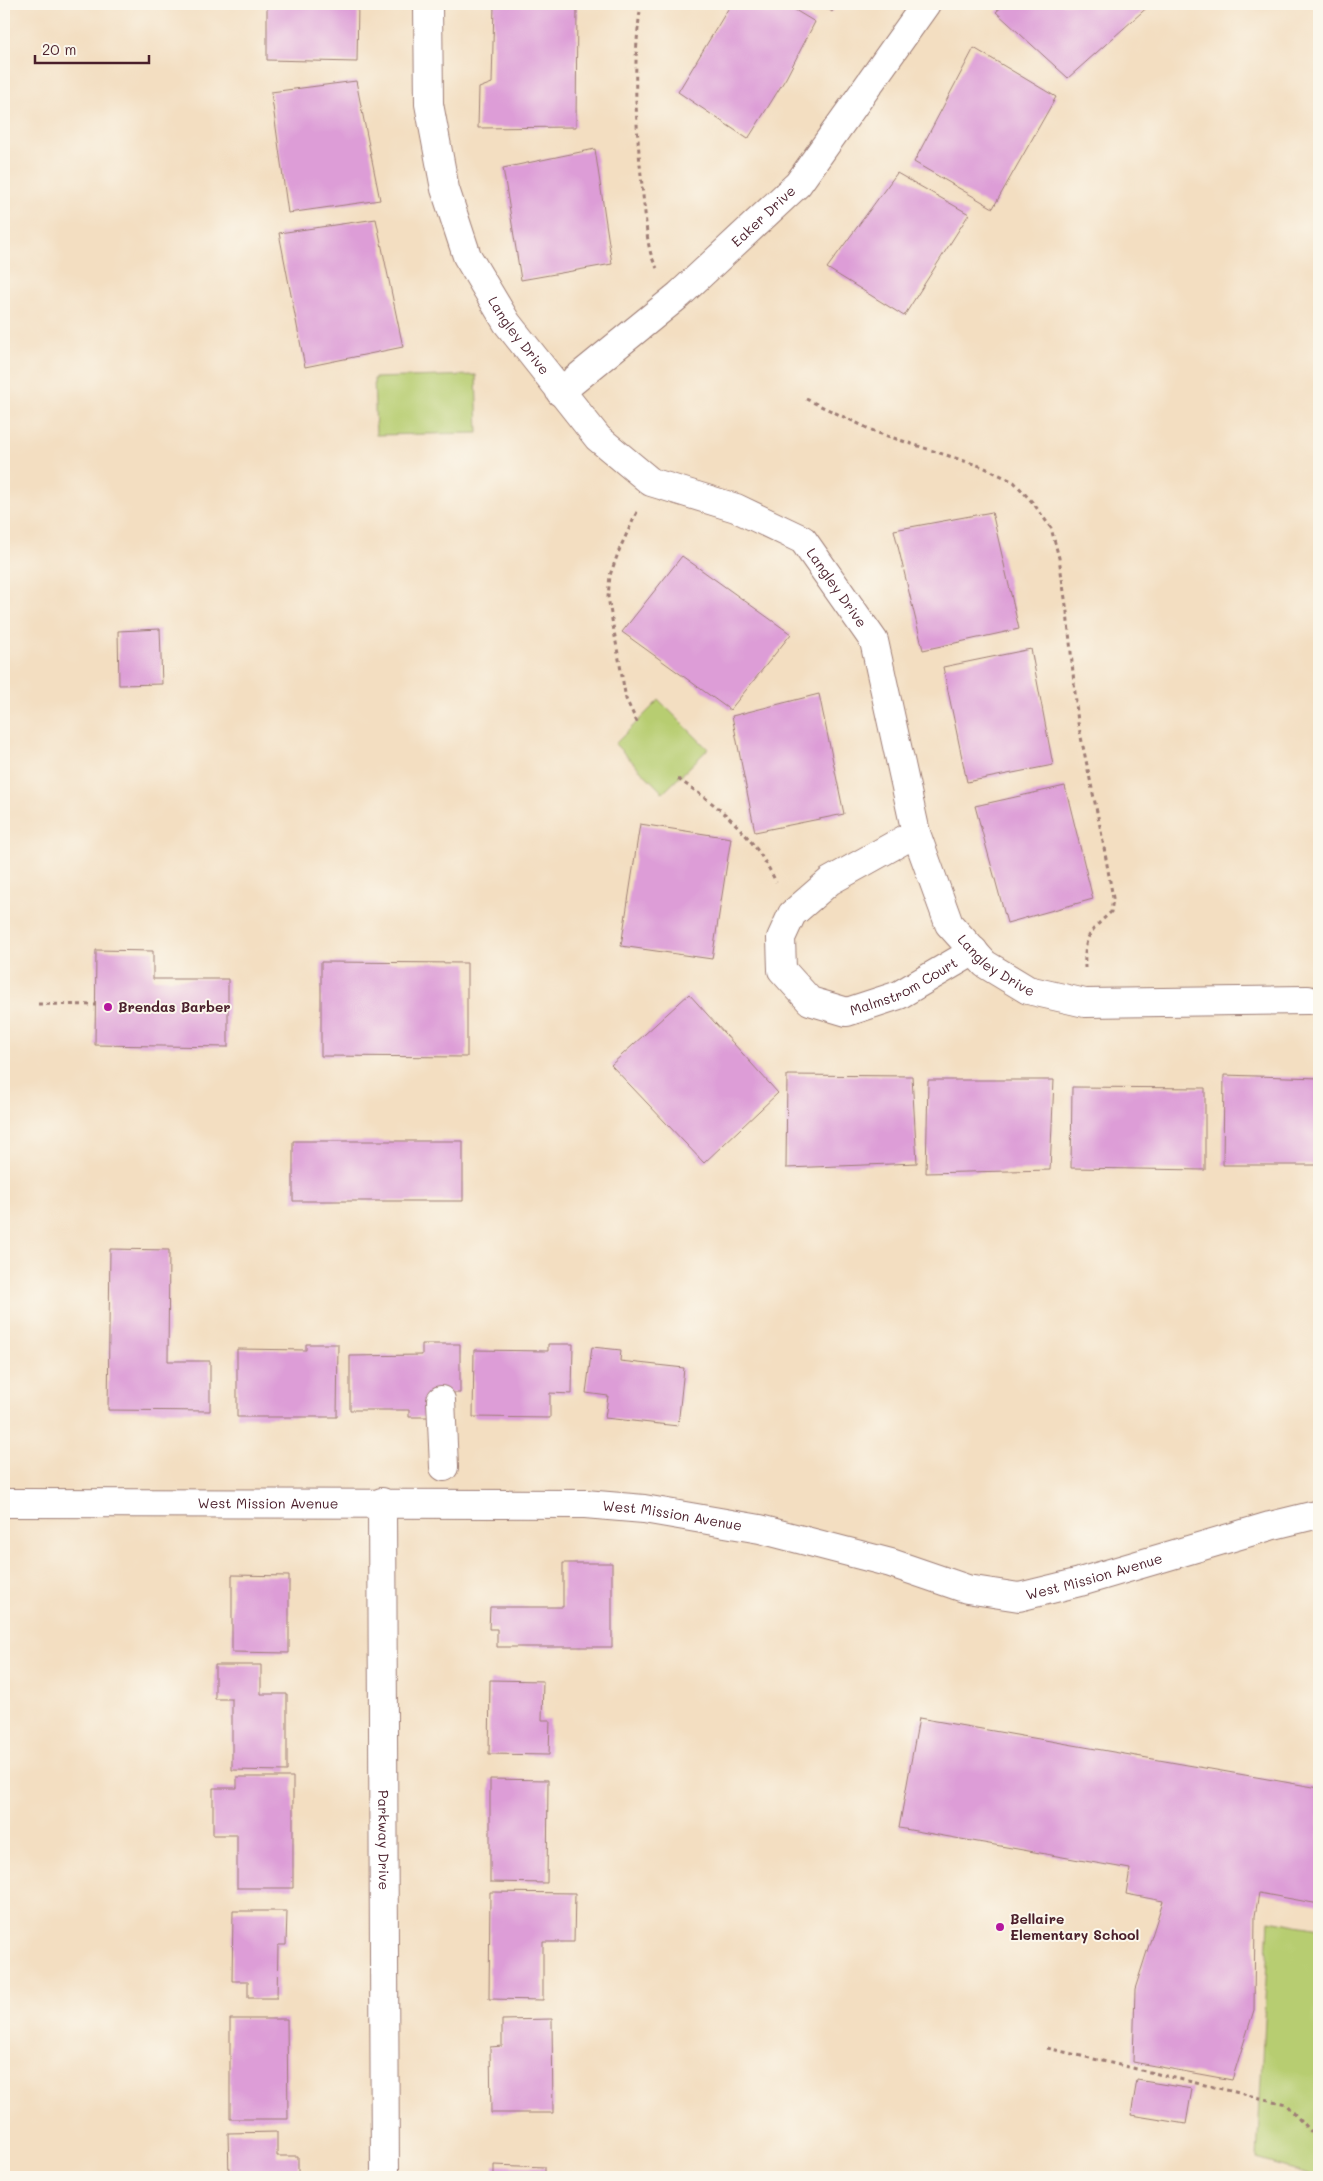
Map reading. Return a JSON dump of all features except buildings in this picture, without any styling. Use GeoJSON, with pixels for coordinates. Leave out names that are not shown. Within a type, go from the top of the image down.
{"type":"FeatureCollection","features":[{"type":"Feature","properties":{"kind":"street","name":"Langley Drive"},"geometry":{"type":"LineString","coordinates":[[428,4],[429,104],[445,189],[467,256],[507,323],[598,438],[651,482],[736,508],[804,540],[874,641],[916,833],[949,924],[985,964],[1028,990],[1085,1003],[1308,1000]]}},
{"type":"Feature","properties":{"kind":"street","name":"Eaker Drive"},"geometry":{"type":"LineString","coordinates":[[560,392],[679,295],[798,184],[926,4]]}},
{"type":"Feature","properties":{"kind":"street","name":"Malmstrom Court"},"geometry":{"type":"LineString","coordinates":[[916,833],[830,882],[792,914],[781,938],[782,970],[810,1002],[847,1012],[898,995],[974,951]]}},
{"type":"Feature","properties":{"kind":"street"},"geometry":{"type":"LineString","coordinates":[[441,1400],[444,1467]]}},
{"type":"Feature","properties":{"kind":"street","name":"West Mission Avenue"},"geometry":{"type":"LineString","coordinates":[[4,1503],[382,1502],[585,1504],[644,1509],[760,1529],[891,1563],[967,1589],[1020,1597],[1080,1582],[1270,1526],[1319,1514]]}},
{"type":"Feature","properties":{"kind":"street","name":"Parkway Drive"},"geometry":{"type":"LineString","coordinates":[[382,1502],[385,2177]]}},
{"type":"Feature","properties":{"kind":"path"},"geometry":{"type":"LineString","coordinates":[[640,4],[636,38],[636,111],[649,248],[656,266],[679,295]]}},
{"type":"Feature","properties":{"kind":"path"},"geometry":{"type":"LineString","coordinates":[[806,399],[878,432],[982,467],[1014,482],[1034,504],[1051,528],[1059,558],[1078,723],[1113,898],[1111,912],[1092,929],[1084,945],[1085,1003]]}},
{"type":"Feature","properties":{"kind":"path"},"geometry":{"type":"LineString","coordinates":[[637,722],[626,699],[608,597],[610,575],[620,548],[651,482]]}},
{"type":"Feature","properties":{"kind":"path"},"geometry":{"type":"LineString","coordinates":[[678,779],[710,800],[737,823],[770,871],[792,914]]}},
{"type":"Feature","properties":{"kind":"path"},"geometry":{"type":"LineString","coordinates":[[38,1004],[96,1005]]}},
{"type":"Feature","properties":{"kind":"path"},"geometry":{"type":"LineString","coordinates":[[1047,2048],[1286,2104],[1319,2142]]}},
{"type":"Feature","properties":{"kind":"green space"},"geometry":{"type":"Polygon","coordinates":[[[476,375],[478,433],[376,435],[374,378],[476,375]]]}},
{"type":"Feature","properties":{"kind":"green space"},"geometry":{"type":"Polygon","coordinates":[[[659,700],[708,749],[663,793],[615,744],[659,700]]]}},
{"type":"Feature","properties":{"kind":"green space"},"geometry":{"type":"Polygon","coordinates":[[[1269,1920],[1319,1929],[1319,2177],[1257,2159],[1269,1920]]]}},
{"type":"Feature","properties":{"kind":"place","name":"Brendas Barber"},"geometry":{"type":"Point","coordinates":[108,1007]}},
{"type":"Feature","properties":{"kind":"place","name":"Bellaire Elementary School"},"geometry":{"type":"Point","coordinates":[1000,1927]}}]}
